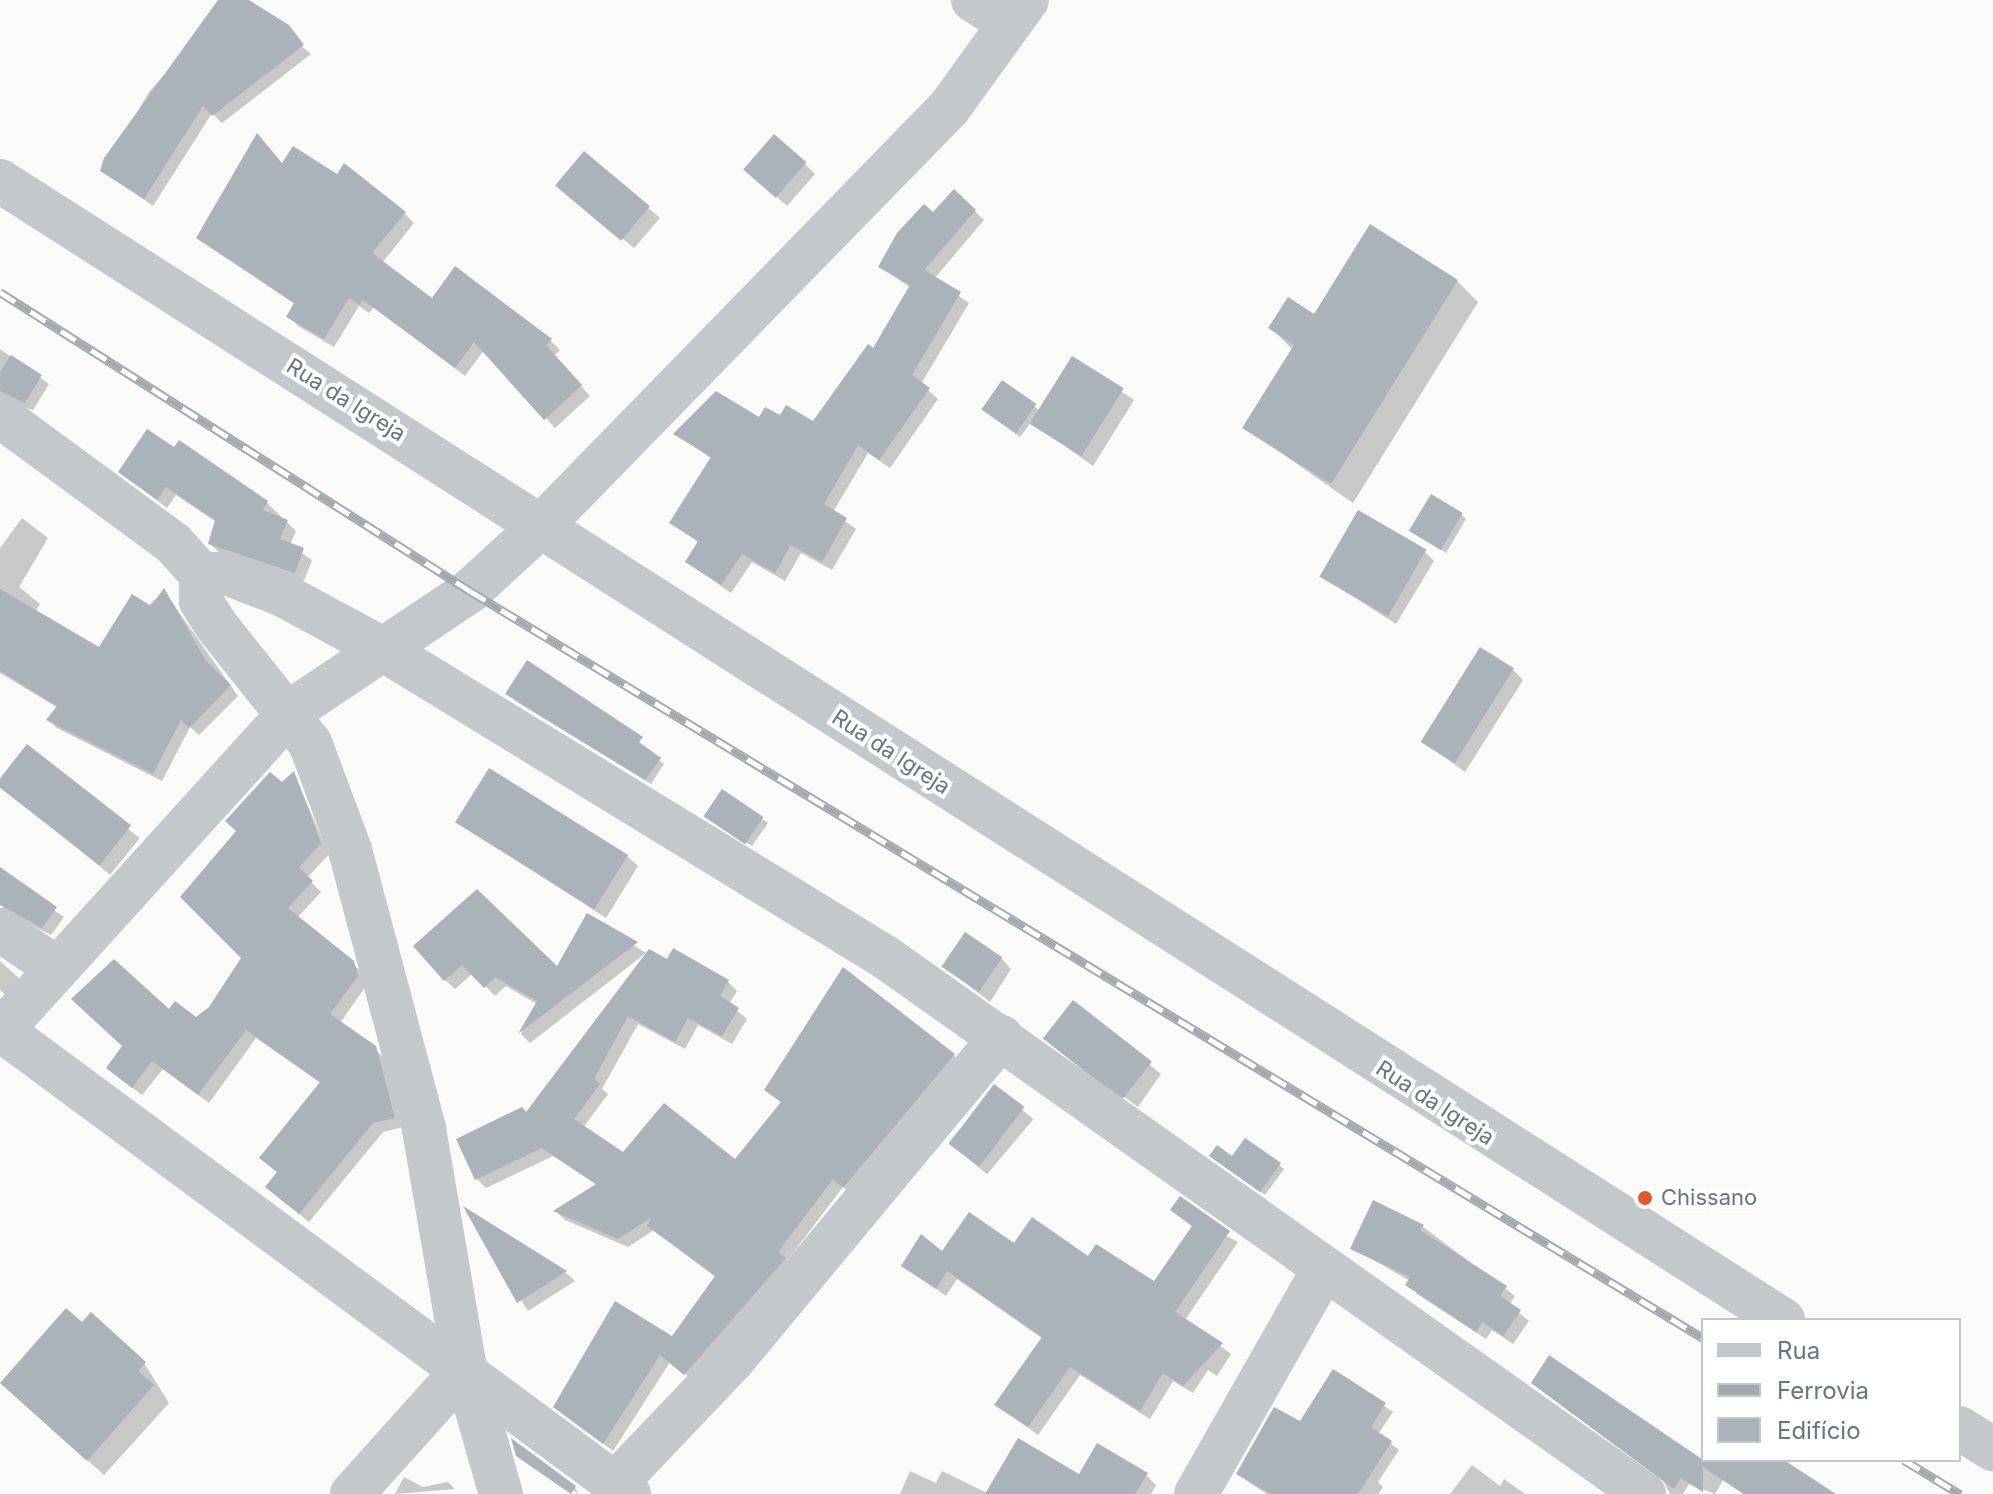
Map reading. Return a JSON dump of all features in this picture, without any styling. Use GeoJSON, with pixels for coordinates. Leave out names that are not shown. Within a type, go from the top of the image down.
{"type":"FeatureCollection","features":[{"type":"Feature","properties":{"kind":"street"},"geometry":{"type":"LineString","coordinates":[[973,0],[1018,12],[949,108],[543,524],[470,591],[379,647],[291,711],[55,967],[1,1031],[465,1368],[622,1489],[1001,1037]]}},
{"type":"Feature","properties":{"kind":"street","name":"Rua da Igreja"},"geometry":{"type":"LineString","coordinates":[[0,181],[543,524],[1780,1318]]}},
{"type":"Feature","properties":{"kind":"street"},"geometry":{"type":"LineString","coordinates":[[0,416],[135,512],[201,574],[229,574],[283,595],[379,647],[629,796],[1001,1037],[1322,1272],[1644,1494]]}},
{"type":"Feature","properties":{"kind":"street"},"geometry":{"type":"LineString","coordinates":[[201,574],[201,601],[216,625],[291,711],[350,850],[424,1129],[465,1368],[501,1494]]}},
{"type":"Feature","properties":{"kind":"street"},"geometry":{"type":"LineString","coordinates":[[0,930],[55,967]]}},
{"type":"Feature","properties":{"kind":"street"},"geometry":{"type":"LineString","coordinates":[[1196,1494],[1322,1272]]}},
{"type":"Feature","properties":{"kind":"street"},"geometry":{"type":"LineString","coordinates":[[352,1494],[465,1368]]}},
{"type":"Feature","properties":{"kind":"street"},"geometry":{"type":"LineString","coordinates":[[1961,1429],[1993,1449]]}},
{"type":"Feature","properties":{"kind":"building"},"geometry":{"type":"Polygon","coordinates":[[[218,0],[249,0],[289,25],[304,45],[212,116],[203,106],[144,199],[100,171],[104,158],[218,0]]]}},
{"type":"Feature","properties":{"kind":"building"},"geometry":{"type":"Polygon","coordinates":[[[257,133],[282,163],[293,146],[337,174],[344,163],[406,212],[372,253],[432,298],[455,266],[552,339],[546,345],[582,385],[544,420],[474,342],[455,368],[363,300],[359,305],[349,298],[324,339],[286,317],[294,303],[196,238],[257,133]]]}},
{"type":"Feature","properties":{"kind":"building"},"geometry":{"type":"Polygon","coordinates":[[[774,134],[806,162],[776,198],[743,169],[774,134]]]}},
{"type":"Feature","properties":{"kind":"building"},"geometry":{"type":"Polygon","coordinates":[[[584,151],[650,206],[621,241],[555,185],[584,151]]]}},
{"type":"Feature","properties":{"kind":"building"},"geometry":{"type":"Polygon","coordinates":[[[954,189],[976,210],[924,270],[961,292],[912,375],[930,388],[879,460],[858,445],[824,504],[847,518],[822,562],[791,545],[775,573],[742,554],[721,585],[685,562],[698,541],[669,523],[711,457],[673,434],[716,391],[759,417],[765,407],[780,415],[786,405],[813,421],[868,344],[873,348],[910,285],[878,267],[897,233],[924,204],[933,212],[954,189]]]}},
{"type":"Feature","properties":{"kind":"building"},"geometry":{"type":"Polygon","coordinates":[[[1370,224],[1458,280],[1331,484],[1242,428],[1294,345],[1268,328],[1288,297],[1314,314],[1370,224]]]}},
{"type":"Feature","properties":{"kind":"building"},"geometry":{"type":"Polygon","coordinates":[[[11,355],[42,375],[25,403],[0,391],[0,372],[11,355]]]}},
{"type":"Feature","properties":{"kind":"building"},"geometry":{"type":"Polygon","coordinates":[[[1072,356],[1124,388],[1081,456],[1030,424],[1072,356]]]}},
{"type":"Feature","properties":{"kind":"building"},"geometry":{"type":"Polygon","coordinates":[[[1002,380],[1036,404],[1016,434],[981,409],[1002,380]]]}},
{"type":"Feature","properties":{"kind":"building"},"geometry":{"type":"Polygon","coordinates":[[[147,429],[174,447],[179,440],[268,501],[263,510],[288,520],[280,539],[304,548],[295,573],[208,544],[215,520],[166,487],[157,500],[118,472],[147,429]]]}},
{"type":"Feature","properties":{"kind":"building"},"geometry":{"type":"Polygon","coordinates":[[[1431,494],[1463,513],[1441,550],[1409,531],[1431,494]]]}},
{"type":"Feature","properties":{"kind":"building"},"geometry":{"type":"Polygon","coordinates":[[[1358,510],[1426,550],[1388,616],[1320,577],[1358,510]]]}},
{"type":"Feature","properties":{"kind":"building"},"geometry":{"type":"Polygon","coordinates":[[[164,588],[206,661],[231,685],[189,728],[181,720],[153,774],[46,720],[57,706],[0,671],[0,589],[99,647],[132,594],[151,606],[164,588]]]}},
{"type":"Feature","properties":{"kind":"building"},"geometry":{"type":"Polygon","coordinates":[[[1480,647],[1514,668],[1455,763],[1421,742],[1480,647]]]}},
{"type":"Feature","properties":{"kind":"building"},"geometry":{"type":"Polygon","coordinates":[[[527,660],[643,737],[639,742],[661,758],[645,780],[505,694],[527,660]]]}},
{"type":"Feature","properties":{"kind":"building"},"geometry":{"type":"Polygon","coordinates":[[[27,744],[131,825],[100,865],[0,788],[0,779],[27,744]]]}},
{"type":"Feature","properties":{"kind":"building"},"geometry":{"type":"Polygon","coordinates":[[[489,768],[628,855],[594,909],[455,822],[489,768]]]}},
{"type":"Feature","properties":{"kind":"building"},"geometry":{"type":"Polygon","coordinates":[[[294,771],[321,843],[299,867],[313,881],[288,908],[354,961],[358,976],[330,1014],[376,1046],[395,1118],[373,1123],[299,1214],[265,1187],[277,1172],[259,1158],[320,1082],[246,1030],[198,1095],[152,1061],[132,1088],[106,1068],[122,1046],[71,999],[114,959],[169,1009],[175,1001],[196,1017],[209,1007],[241,958],[180,897],[236,831],[225,821],[270,772],[282,782],[294,771]]]}},
{"type":"Feature","properties":{"kind":"building"},"geometry":{"type":"Polygon","coordinates":[[[722,789],[763,817],[745,844],[704,816],[722,789]]]}},
{"type":"Feature","properties":{"kind":"building"},"geometry":{"type":"Polygon","coordinates":[[[0,867],[57,907],[42,928],[0,905],[0,867]]]}},
{"type":"Feature","properties":{"kind":"building"},"geometry":{"type":"Polygon","coordinates":[[[477,889],[557,966],[587,913],[638,942],[518,1034],[537,1001],[495,977],[484,988],[462,965],[444,981],[413,946],[477,889]]]}},
{"type":"Feature","properties":{"kind":"building"},"geometry":{"type":"Polygon","coordinates":[[[965,932],[1002,957],[979,992],[942,967],[965,932]]]}},
{"type":"Feature","properties":{"kind":"building"},"geometry":{"type":"Polygon","coordinates":[[[673,948],[729,980],[720,996],[739,1008],[722,1036],[688,1018],[675,1042],[628,1016],[594,1079],[600,1084],[574,1119],[623,1152],[664,1103],[735,1159],[781,1102],[764,1090],[843,967],[955,1054],[843,1188],[833,1179],[778,1252],[786,1258],[684,1375],[660,1355],[603,1444],[553,1407],[615,1301],[672,1336],[715,1276],[647,1226],[652,1217],[618,1239],[553,1211],[596,1184],[542,1148],[475,1180],[456,1139],[522,1107],[526,1112],[649,949],[667,959],[673,948]]]}},
{"type":"Feature","properties":{"kind":"building"},"geometry":{"type":"Polygon","coordinates":[[[1073,1000],[1152,1062],[1122,1100],[1043,1039],[1073,1000]]]}},
{"type":"Feature","properties":{"kind":"building"},"geometry":{"type":"Polygon","coordinates":[[[994,1084],[1024,1107],[979,1167],[949,1144],[994,1084]]]}},
{"type":"Feature","properties":{"kind":"building"},"geometry":{"type":"Polygon","coordinates":[[[1245,1138],[1281,1163],[1260,1192],[1209,1156],[1217,1145],[1232,1156],[1245,1138]]]}},
{"type":"Feature","properties":{"kind":"building"},"geometry":{"type":"Polygon","coordinates":[[[1180,1196],[1230,1231],[1175,1312],[1223,1343],[1183,1386],[1163,1373],[1140,1411],[1070,1367],[1028,1427],[994,1405],[1042,1337],[947,1271],[936,1289],[901,1266],[921,1234],[942,1251],[969,1212],[1014,1243],[1032,1217],[1088,1256],[1096,1244],[1154,1281],[1192,1226],[1170,1210],[1180,1196]]]}},
{"type":"Feature","properties":{"kind":"building"},"geometry":{"type":"Polygon","coordinates":[[[1373,1200],[1424,1225],[1420,1230],[1507,1286],[1500,1296],[1521,1310],[1503,1336],[1483,1322],[1476,1332],[1405,1285],[1410,1277],[1350,1249],[1373,1200]]]}},
{"type":"Feature","properties":{"kind":"building"},"geometry":{"type":"Polygon","coordinates":[[[463,1206],[567,1271],[517,1303],[463,1206]]]}},
{"type":"Feature","properties":{"kind":"building"},"geometry":{"type":"Polygon","coordinates":[[[66,1308],[82,1322],[91,1312],[146,1362],[138,1371],[154,1385],[87,1461],[0,1383],[66,1308]]]}},
{"type":"Feature","properties":{"kind":"building"},"geometry":{"type":"Polygon","coordinates":[[[1549,1355],[1701,1459],[1701,1462],[1787,1462],[1836,1494],[1744,1494],[1703,1467],[1703,1492],[1681,1478],[1674,1489],[1531,1383],[1549,1355]]]}},
{"type":"Feature","properties":{"kind":"building"},"geometry":{"type":"Polygon","coordinates":[[[1333,1369],[1386,1403],[1371,1427],[1392,1441],[1358,1494],[1271,1494],[1236,1474],[1274,1407],[1300,1421],[1333,1369]]]}},
{"type":"Feature","properties":{"kind":"building"},"geometry":{"type":"Polygon","coordinates":[[[511,1438],[576,1486],[571,1494],[516,1456],[511,1438]]]}},
{"type":"Feature","properties":{"kind":"building"},"geometry":{"type":"Polygon","coordinates":[[[1018,1438],[1079,1474],[1097,1443],[1148,1473],[1135,1494],[985,1494],[1018,1438]]]}},
{"type":"Feature","properties":{"kind":"railway"},"geometry":{"type":"LineString","coordinates":[[0,292],[470,591],[1701,1337]]}},
{"type":"Feature","properties":{"kind":"railway"},"geometry":{"type":"LineString","coordinates":[[1907,1462],[1960,1494]]}},
{"type":"Feature","properties":{"kind":"place","name":"Chissano"},"geometry":{"type":"Point","coordinates":[1645,1198]}}]}
